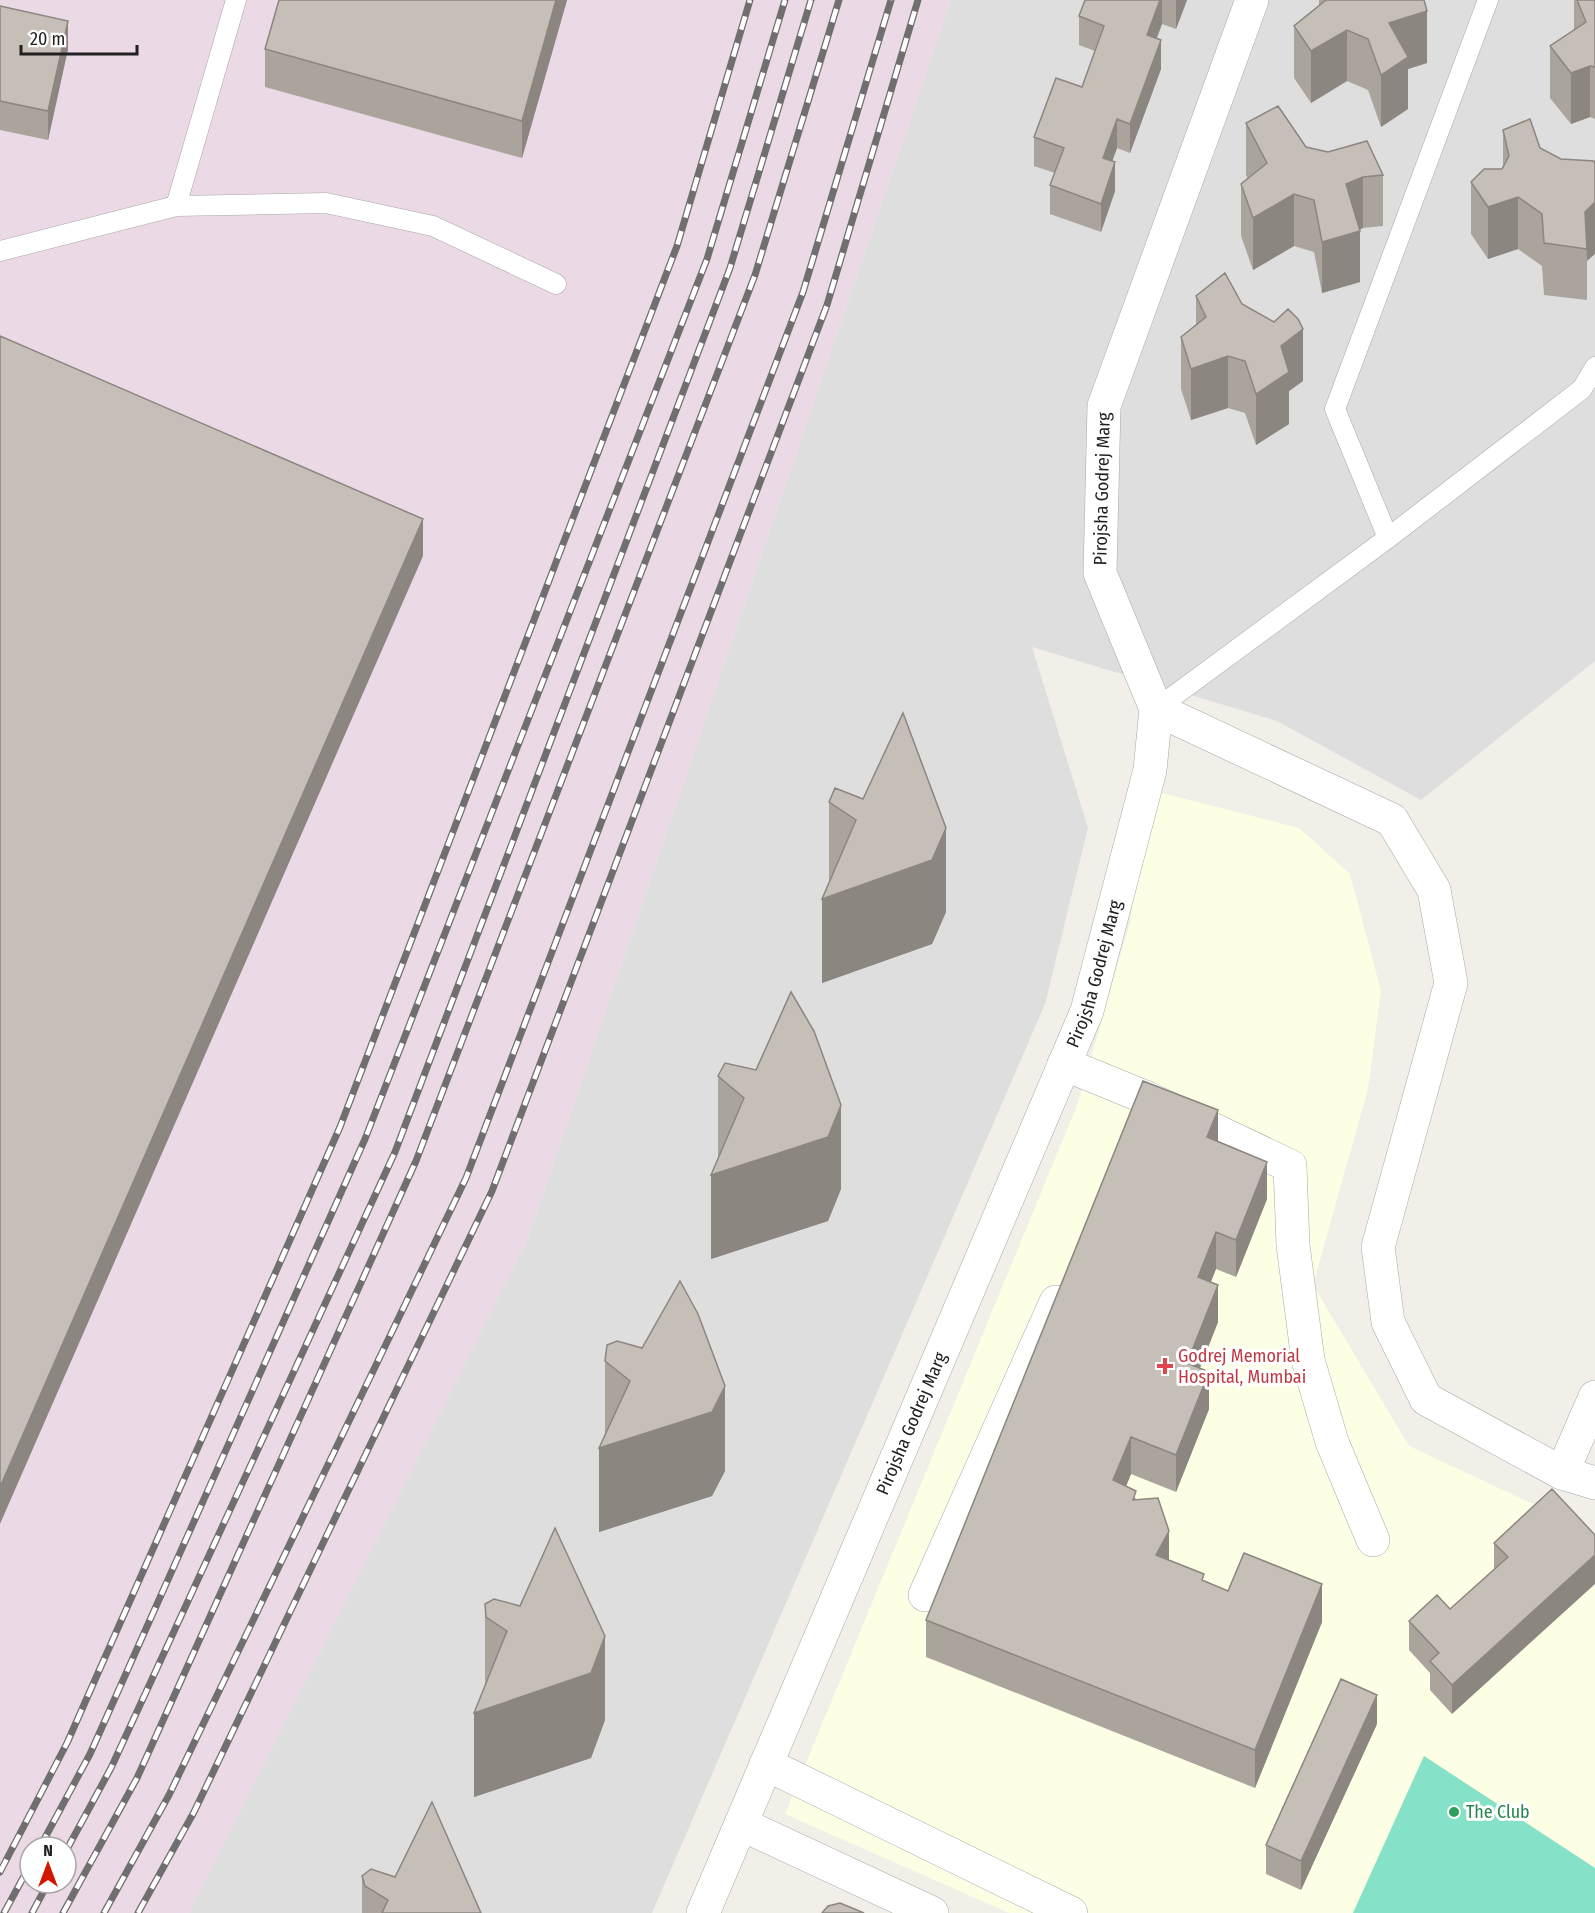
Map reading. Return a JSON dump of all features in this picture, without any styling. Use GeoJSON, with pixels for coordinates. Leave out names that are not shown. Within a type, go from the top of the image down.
{"type":"FeatureCollection","features":[{"type":"Feature","properties":{"kind":"street","name":"Pirojsha Godrej Marg"},"geometry":{"type":"LineString","coordinates":[[703,1913],[1087,1011],[1150,770],[1156,709],[1100,573],[1104,406],[1252,0]]}},
{"type":"Feature","properties":{"kind":"street"},"geometry":{"type":"LineString","coordinates":[[1156,709],[1392,820],[1434,890],[1451,983],[1378,1247],[1388,1322],[1426,1399],[1562,1473],[1595,1483]]}},
{"type":"Feature","properties":{"kind":"street"},"geometry":{"type":"LineString","coordinates":[[1064,1064],[1147,1098],[1290,1166],[1293,1245],[1308,1360],[1332,1442],[1373,1540]]}},
{"type":"Feature","properties":{"kind":"street"},"geometry":{"type":"LineString","coordinates":[[1133,1130],[1147,1098]]}},
{"type":"Feature","properties":{"kind":"street"},"geometry":{"type":"LineString","coordinates":[[925,1595],[1070,1271]]}},
{"type":"Feature","properties":{"kind":"street"},"geometry":{"type":"LineString","coordinates":[[1562,1473],[1595,1397]]}},
{"type":"Feature","properties":{"kind":"street"},"geometry":{"type":"LineString","coordinates":[[766,1764],[1071,1913]]}},
{"type":"Feature","properties":{"kind":"street"},"geometry":{"type":"LineString","coordinates":[[741,1824],[932,1913]]}},
{"type":"Feature","properties":{"kind":"lane"},"geometry":{"type":"LineString","coordinates":[[176,206],[236,0]]}},
{"type":"Feature","properties":{"kind":"lane"},"geometry":{"type":"LineString","coordinates":[[1388,538],[1335,409],[1488,0]]}},
{"type":"Feature","properties":{"kind":"lane"},"geometry":{"type":"LineString","coordinates":[[0,252],[176,206],[326,203],[433,226],[556,284]]}},
{"type":"Feature","properties":{"kind":"lane"},"geometry":{"type":"LineString","coordinates":[[1156,709],[1388,538],[1582,389],[1595,367]]}},
{"type":"Feature","properties":{"kind":"shaded area"},"geometry":{"type":"Polygon","coordinates":[[[0,0],[951,0],[528,1238],[189,1913],[0,1913],[0,0]]]}},
{"type":"Feature","properties":{"kind":"shaded area"},"geometry":{"type":"Polygon","coordinates":[[[951,0],[1595,0],[1595,661],[1421,800],[1277,721],[1032,647],[1088,828],[1045,1004],[652,1913],[189,1913],[528,1238],[951,0]]]}},
{"type":"Feature","properties":{"kind":"shaded area","name":"Godrej Memorial Hospital, Mumbai"},"geometry":{"type":"Polygon","coordinates":[[[1142,788],[1299,828],[1350,874],[1381,991],[1368,1089],[1313,1285],[1409,1446],[1595,1533],[1595,1868],[1424,1756],[1353,1913],[1009,1913],[785,1814],[1078,1103],[1131,919],[1142,788]]]}},
{"type":"Feature","properties":{"kind":"green space","name":"The Club"},"geometry":{"type":"Polygon","coordinates":[[[1424,1756],[1595,1868],[1595,1913],[1353,1913],[1424,1756]]]}},
{"type":"Feature","properties":{"kind":"building"},"geometry":{"type":"Polygon","coordinates":[[[279,0],[556,0],[522,121],[265,49],[279,0]]]}},
{"type":"Feature","properties":{"kind":"building"},"geometry":{"type":"Polygon","coordinates":[[[1085,0],[1160,0],[1147,35],[1161,40],[1130,124],[1117,119],[1103,158],[1115,162],[1101,204],[1050,185],[1064,148],[1034,137],[1056,78],[1082,87],[1104,26],[1079,16],[1085,0]]]}},
{"type":"Feature","properties":{"kind":"building"},"geometry":{"type":"Polygon","coordinates":[[[1326,0],[1424,0],[1427,11],[1389,23],[1408,57],[1381,75],[1368,39],[1347,30],[1311,51],[1294,26],[1326,0]]]}},
{"type":"Feature","properties":{"kind":"building"},"geometry":{"type":"Polygon","coordinates":[[[1577,0],[1595,0],[1595,67],[1590,66],[1571,73],[1550,46],[1586,22],[1577,0]]]}},
{"type":"Feature","properties":{"kind":"building"},"geometry":{"type":"Polygon","coordinates":[[[0,6],[68,21],[48,111],[0,101],[0,6]]]}},
{"type":"Feature","properties":{"kind":"building"},"geometry":{"type":"Polygon","coordinates":[[[1278,106],[1306,147],[1328,152],[1367,141],[1383,175],[1363,177],[1346,184],[1360,231],[1322,242],[1314,200],[1294,194],[1253,218],[1241,184],[1267,163],[1246,123],[1278,106]]]}},
{"type":"Feature","properties":{"kind":"building"},"geometry":{"type":"Polygon","coordinates":[[[1530,119],[1540,148],[1561,159],[1594,161],[1595,202],[1585,212],[1587,249],[1544,243],[1542,214],[1518,197],[1488,207],[1471,182],[1484,169],[1502,169],[1509,156],[1503,130],[1530,119]]]}},
{"type":"Feature","properties":{"kind":"building"},"geometry":{"type":"Polygon","coordinates":[[[1225,273],[1242,304],[1274,322],[1288,309],[1298,319],[1303,329],[1281,346],[1289,372],[1256,394],[1245,361],[1228,356],[1191,369],[1181,337],[1206,317],[1196,296],[1225,273]]]}},
{"type":"Feature","properties":{"kind":"building"},"geometry":{"type":"Polygon","coordinates":[[[0,336],[423,519],[0,1487],[0,336]]]}},
{"type":"Feature","properties":{"kind":"building"},"geometry":{"type":"Polygon","coordinates":[[[903,713],[946,828],[932,860],[822,899],[856,820],[829,802],[835,788],[863,799],[903,713]]]}},
{"type":"Feature","properties":{"kind":"building"},"geometry":{"type":"Polygon","coordinates":[[[791,992],[814,1031],[841,1105],[828,1137],[711,1175],[744,1098],[718,1076],[725,1063],[756,1070],[791,992]]]}},
{"type":"Feature","properties":{"kind":"building"},"geometry":{"type":"Polygon","coordinates":[[[1143,1081],[1218,1110],[1207,1137],[1267,1162],[1236,1240],[1216,1232],[1198,1277],[1218,1285],[1187,1363],[1209,1372],[1176,1455],[1131,1437],[1113,1480],[1136,1491],[1133,1500],[1158,1498],[1169,1531],[1156,1555],[1204,1574],[1202,1580],[1228,1591],[1244,1553],[1322,1584],[1255,1750],[926,1620],[1143,1081]]]}},
{"type":"Feature","properties":{"kind":"building"},"geometry":{"type":"Polygon","coordinates":[[[680,1281],[698,1314],[725,1386],[712,1412],[599,1448],[630,1381],[605,1361],[607,1345],[617,1341],[642,1348],[680,1281]]]}},
{"type":"Feature","properties":{"kind":"building"},"geometry":{"type":"Polygon","coordinates":[[[1552,1489],[1595,1535],[1595,1555],[1452,1685],[1430,1661],[1439,1653],[1409,1621],[1437,1595],[1450,1609],[1508,1557],[1494,1543],[1552,1489]]]}},
{"type":"Feature","properties":{"kind":"building"},"geometry":{"type":"Polygon","coordinates":[[[555,1528],[605,1636],[591,1673],[474,1713],[507,1631],[486,1617],[485,1604],[494,1599],[520,1606],[555,1528]]]}},
{"type":"Feature","properties":{"kind":"building"},"geometry":{"type":"Polygon","coordinates":[[[1341,1679],[1377,1695],[1301,1861],[1266,1845],[1341,1679]]]}},
{"type":"Feature","properties":{"kind":"building"},"geometry":{"type":"Polygon","coordinates":[[[432,1802],[481,1913],[382,1913],[388,1900],[365,1886],[362,1876],[371,1869],[395,1877],[432,1802]]]}},
{"type":"Feature","properties":{"kind":"building"},"geometry":{"type":"Polygon","coordinates":[[[840,1903],[864,1913],[822,1913],[828,1906],[840,1903]]]}},
{"type":"Feature","properties":{"kind":"railway"},"geometry":{"type":"LineString","coordinates":[[0,1872],[67,1743],[340,1127],[677,246],[750,0]]}},
{"type":"Feature","properties":{"kind":"railway"},"geometry":{"type":"LineString","coordinates":[[46,1835],[90,1754],[365,1139],[707,259],[785,0]]}},
{"type":"Feature","properties":{"kind":"railway"},"geometry":{"type":"LineString","coordinates":[[75,1835],[111,1768],[395,1152],[730,268],[811,0]]}},
{"type":"Feature","properties":{"kind":"railway"},"geometry":{"type":"LineString","coordinates":[[63,1913],[137,1778],[416,1161],[755,275],[839,0]]}},
{"type":"Feature","properties":{"kind":"railway"},"geometry":{"type":"LineString","coordinates":[[104,1913],[169,1795],[466,1178],[803,292],[891,0]]}},
{"type":"Feature","properties":{"kind":"railway"},"geometry":{"type":"LineString","coordinates":[[138,1913],[194,1812],[492,1191],[827,305],[918,0]]}},
{"type":"Feature","properties":{"kind":"railway"},"geometry":{"type":"LineString","coordinates":[[4,1913],[18,1887]]}},
{"type":"Feature","properties":{"kind":"railway"},"geometry":{"type":"LineString","coordinates":[[32,1913],[42,1895]]}},
{"type":"Feature","properties":{"kind":"place","name":"Godrej Memorial Hospital, Mumbai"},"geometry":{"type":"Point","coordinates":[1165,1366]}},
{"type":"Feature","properties":{"kind":"place","name":"The Club"},"geometry":{"type":"Point","coordinates":[1454,1812]}}]}
